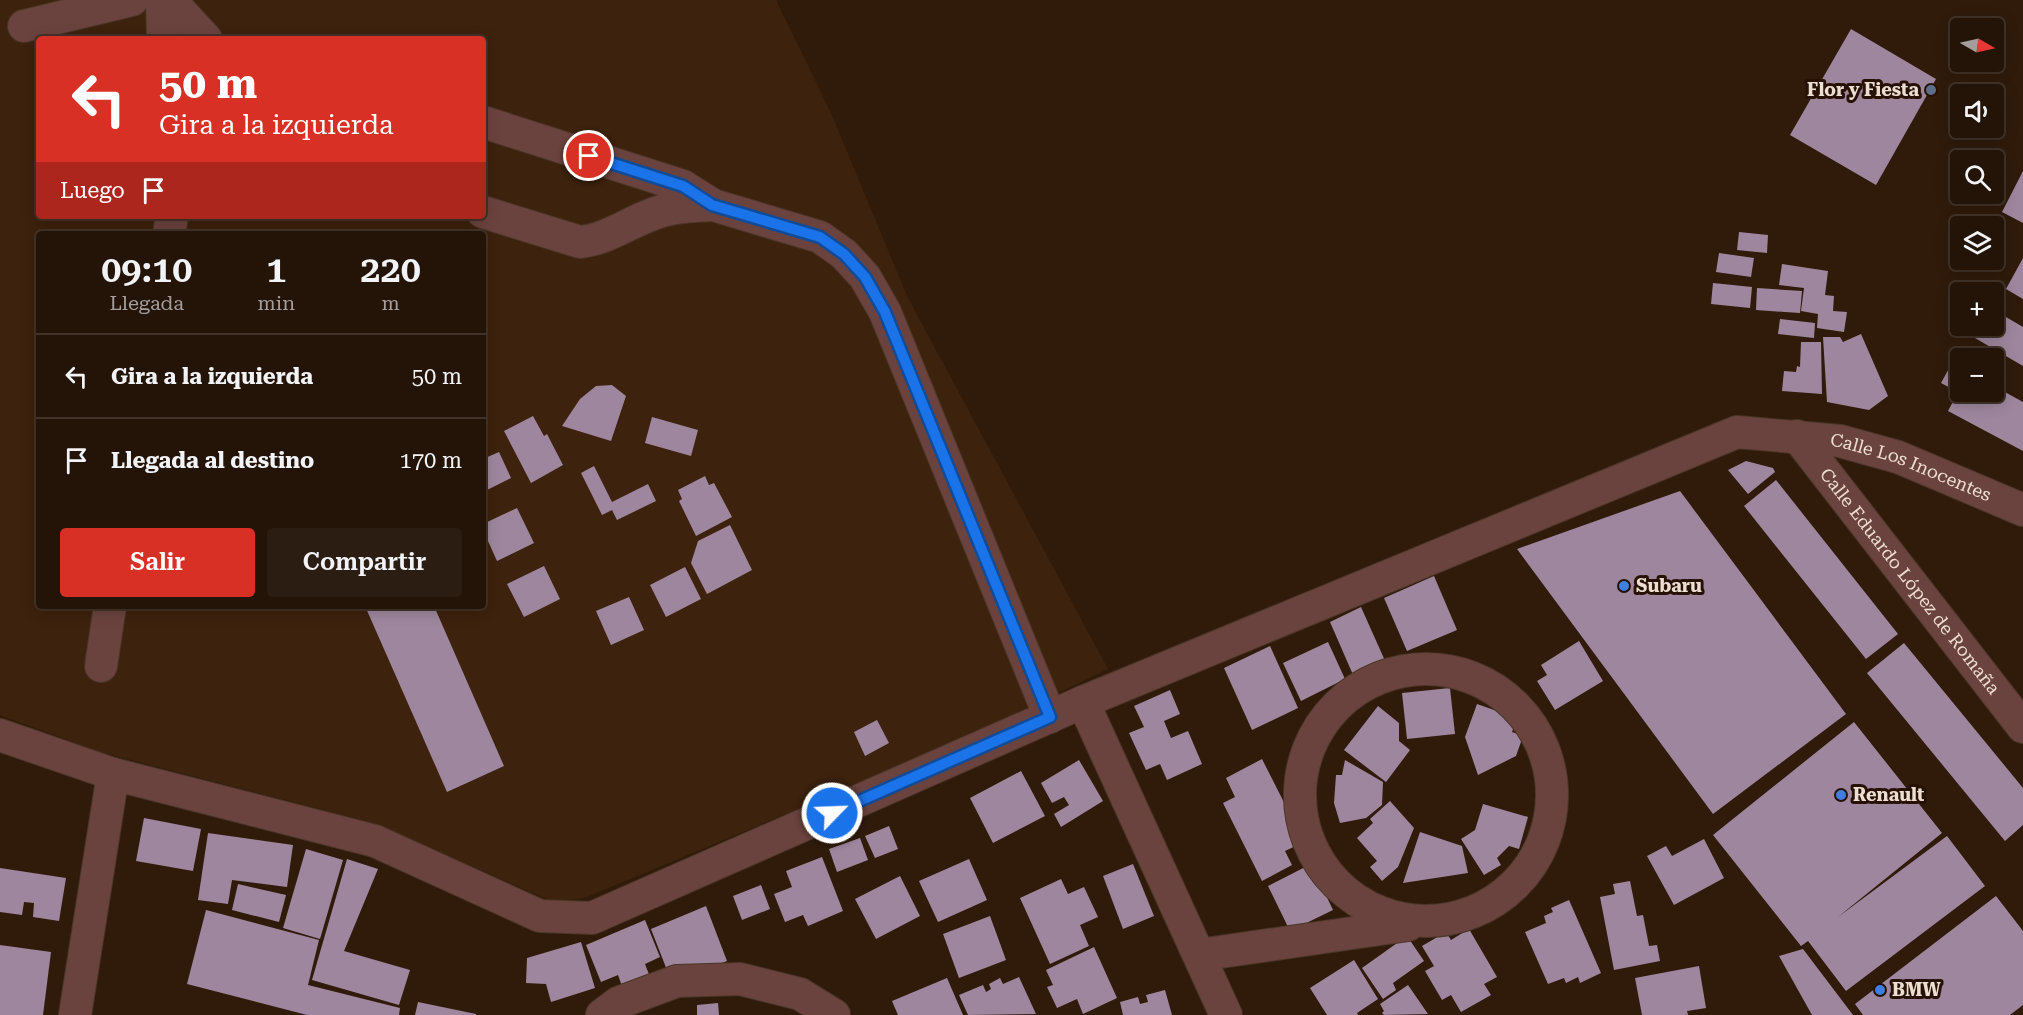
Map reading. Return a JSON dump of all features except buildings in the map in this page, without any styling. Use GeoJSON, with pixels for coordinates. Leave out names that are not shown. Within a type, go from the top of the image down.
{"type":"FeatureCollection","features":[{"type":"Feature","properties":{"kind":"street"},"geometry":{"type":"LineString","coordinates":[[24,26],[132,0]]}},
{"type":"Feature","properties":{"kind":"street"},"geometry":{"type":"LineString","coordinates":[[162,0],[163,36]]}},
{"type":"Feature","properties":{"kind":"street"},"geometry":{"type":"LineString","coordinates":[[170,0],[203,36]]}},
{"type":"Feature","properties":{"kind":"street"},"geometry":{"type":"LineString","coordinates":[[486,123],[683,186],[712,205],[820,237],[844,254],[865,277],[885,312],[1050,717]]}},
{"type":"Feature","properties":{"kind":"street"},"geometry":{"type":"LineString","coordinates":[[486,213],[580,242],[610,235],[663,210],[712,205]]}},
{"type":"Feature","properties":{"kind":"street","name":"Calle Los Inocentes"},"geometry":{"type":"LineString","coordinates":[[0,735],[113,774],[375,841],[540,916],[592,918],[1083,702],[1737,432],[1840,441],[1898,457],[2023,510]]}},
{"type":"Feature","properties":{"kind":"street","name":"Calle Eduardo López de Romaña"},"geometry":{"type":"LineString","coordinates":[[1797,436],[2023,727]]}},
{"type":"Feature","properties":{"kind":"street"},"geometry":{"type":"LineString","coordinates":[[101,666],[110,609]]}},
{"type":"Feature","properties":{"kind":"street"},"geometry":{"type":"LineString","coordinates":[[1198,955],[1425,922],[1464,916],[1500,899],[1528,870],[1546,835],[1553,796],[1547,756],[1529,720],[1502,692],[1466,674],[1427,667],[1383,675],[1345,697],[1317,731],[1302,772],[1302,816],[1316,858],[1337,884],[1344,892],[1382,914],[1425,922]]}},
{"type":"Feature","properties":{"kind":"street"},"geometry":{"type":"LineString","coordinates":[[1083,702],[1226,1015]]}},
{"type":"Feature","properties":{"kind":"street"},"geometry":{"type":"LineString","coordinates":[[75,1015],[113,774]]}},
{"type":"Feature","properties":{"kind":"street"},"geometry":{"type":"LineString","coordinates":[[602,1015],[618,1003],[677,981],[740,979],[800,994],[834,1015]]}},
{"type":"Feature","properties":{"kind":"shaded area"},"geometry":{"type":"Polygon","coordinates":[[[0,0],[776,0],[831,113],[908,298],[1108,669],[882,774],[587,897],[567,901],[546,899],[377,824],[100,752],[0,715],[0,0]]]}},
{"type":"Feature","properties":{"kind":"place","name":"Flor y Fiesta"},"geometry":{"type":"Point","coordinates":[1931,90]}},
{"type":"Feature","properties":{"kind":"place","name":"Subaru"},"geometry":{"type":"Point","coordinates":[1624,586]}},
{"type":"Feature","properties":{"kind":"place","name":"Renault"},"geometry":{"type":"Point","coordinates":[1841,795]}},
{"type":"Feature","properties":{"kind":"place","name":"BMW"},"geometry":{"type":"Point","coordinates":[1880,990]}},
{"type":"Feature","properties":{"kind":"route"},"geometry":{"type":"LineString","coordinates":[[589,156],[683,186],[712,205],[820,237],[844,254],[865,277],[885,312],[1050,717],[832,813]]}}]}
